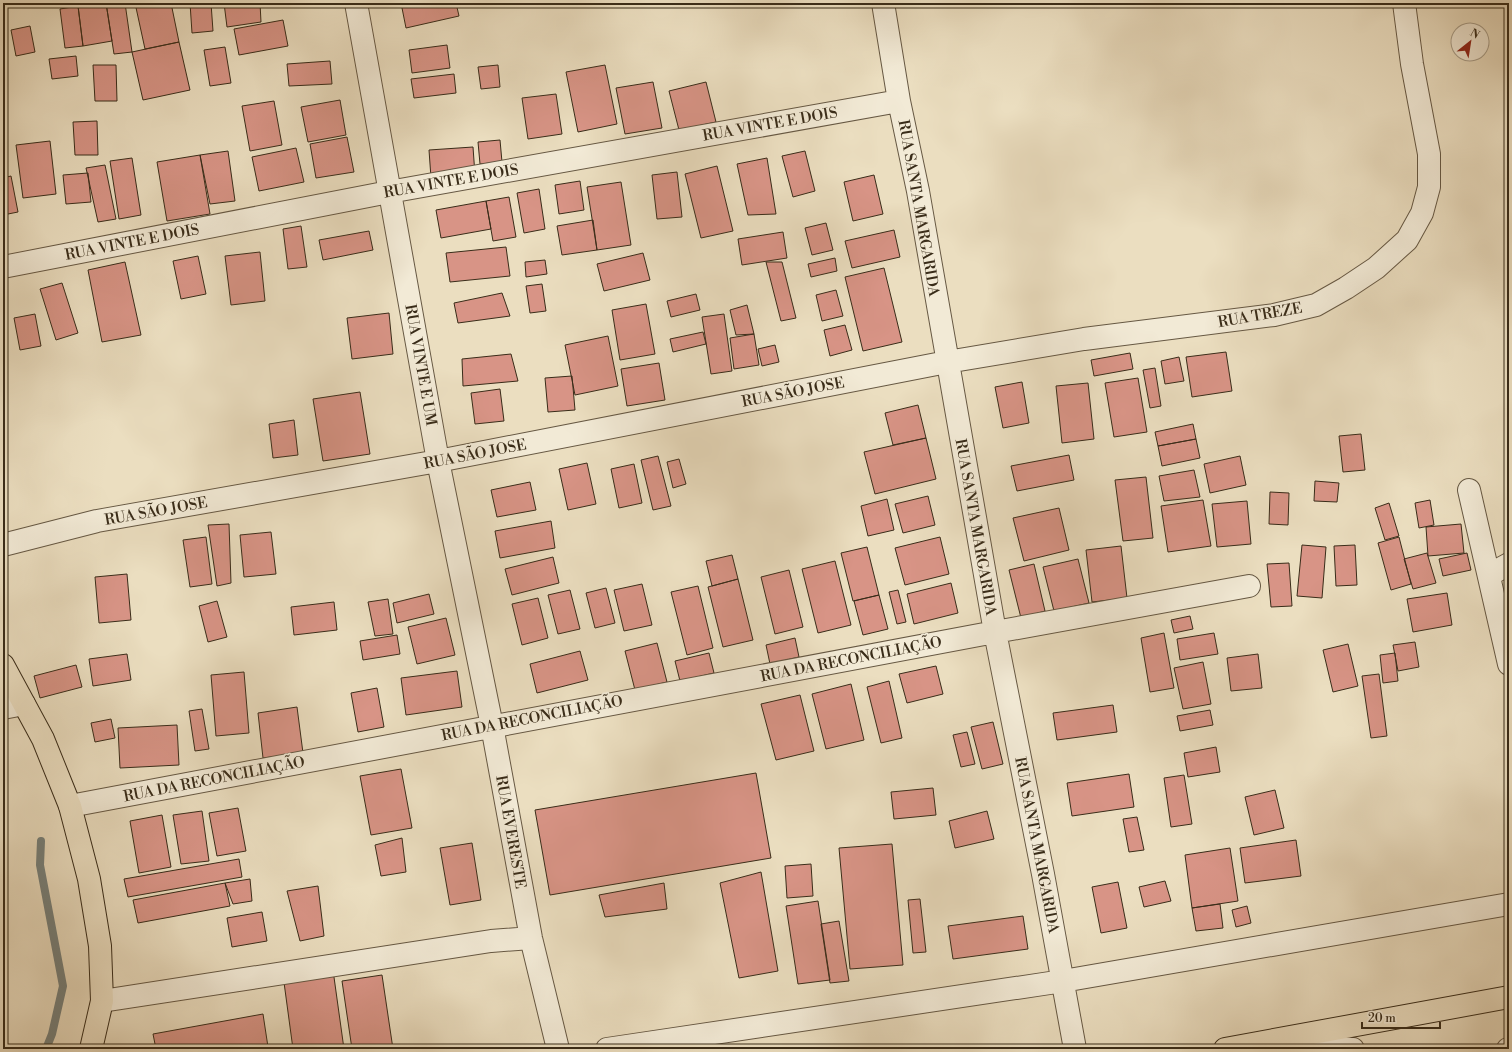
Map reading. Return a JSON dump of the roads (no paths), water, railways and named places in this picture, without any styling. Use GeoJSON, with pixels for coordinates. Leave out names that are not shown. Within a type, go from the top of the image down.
{"type":"FeatureCollection","features":[{"type":"Feature","properties":{"kind":"main road"},"geometry":{"type":"LineString","coordinates":[[3,665],[43,739],[70,806],[90,879],[100,946],[102,1001],[91,1049]]}},
{"type":"Feature","properties":{"kind":"main road"},"geometry":{"type":"LineString","coordinates":[[1225,1049],[1509,997]]}},
{"type":"Feature","properties":{"kind":"street","name":"RUA VINTE E UM"},"geometry":{"type":"LineString","coordinates":[[356,3],[438,461],[492,726]]}},
{"type":"Feature","properties":{"kind":"street","name":"RUA SANTA MARGARIDA"},"geometry":{"type":"LineString","coordinates":[[883,3],[899,101],[918,191],[995,632],[1076,1049]]}},
{"type":"Feature","properties":{"kind":"street","name":"RUA TREZE"},"geometry":{"type":"LineString","coordinates":[[947,362],[1084,339],[1274,315],[1316,305],[1346,288],[1376,268],[1407,240],[1422,214],[1429,187],[1429,154],[1412,64],[1404,3]]}},
{"type":"Feature","properties":{"kind":"street","name":"RUA VINTE E DOIS"},"geometry":{"type":"LineString","coordinates":[[3,267],[390,192],[899,101]]}},
{"type":"Feature","properties":{"kind":"street","name":"RUA SÃO JOSE"},"geometry":{"type":"LineString","coordinates":[[3,545],[97,522],[438,461],[947,362]]}},
{"type":"Feature","properties":{"kind":"street"},"geometry":{"type":"LineString","coordinates":[[1469,490],[1509,664]]}},
{"type":"Feature","properties":{"kind":"street"},"geometry":{"type":"LineString","coordinates":[[1489,575],[1509,564]]}},
{"type":"Feature","properties":{"kind":"street","name":"RUA DA RECONCILIAÇÃO"},"geometry":{"type":"LineString","coordinates":[[70,806],[995,632],[1249,586]]}},
{"type":"Feature","properties":{"kind":"street"},"geometry":{"type":"LineString","coordinates":[[3,708],[24,704]]}},
{"type":"Feature","properties":{"kind":"street","name":"RUA EVERESTE"},"geometry":{"type":"LineString","coordinates":[[492,726],[531,938],[558,1049]]}},
{"type":"Feature","properties":{"kind":"street"},"geometry":{"type":"LineString","coordinates":[[607,1049],[1063,981],[1509,904]]}},
{"type":"Feature","properties":{"kind":"street"},"geometry":{"type":"LineString","coordinates":[[102,1001],[492,941],[531,938]]}},
{"type":"Feature","properties":{"kind":"street"},"geometry":{"type":"LineString","coordinates":[[1256,1043],[1353,1049]]}},
{"type":"Feature","properties":{"kind":"waterway"},"geometry":{"type":"LineString","coordinates":[[41,841],[40,865],[63,986],[52,1034],[46,1049]]}}]}
